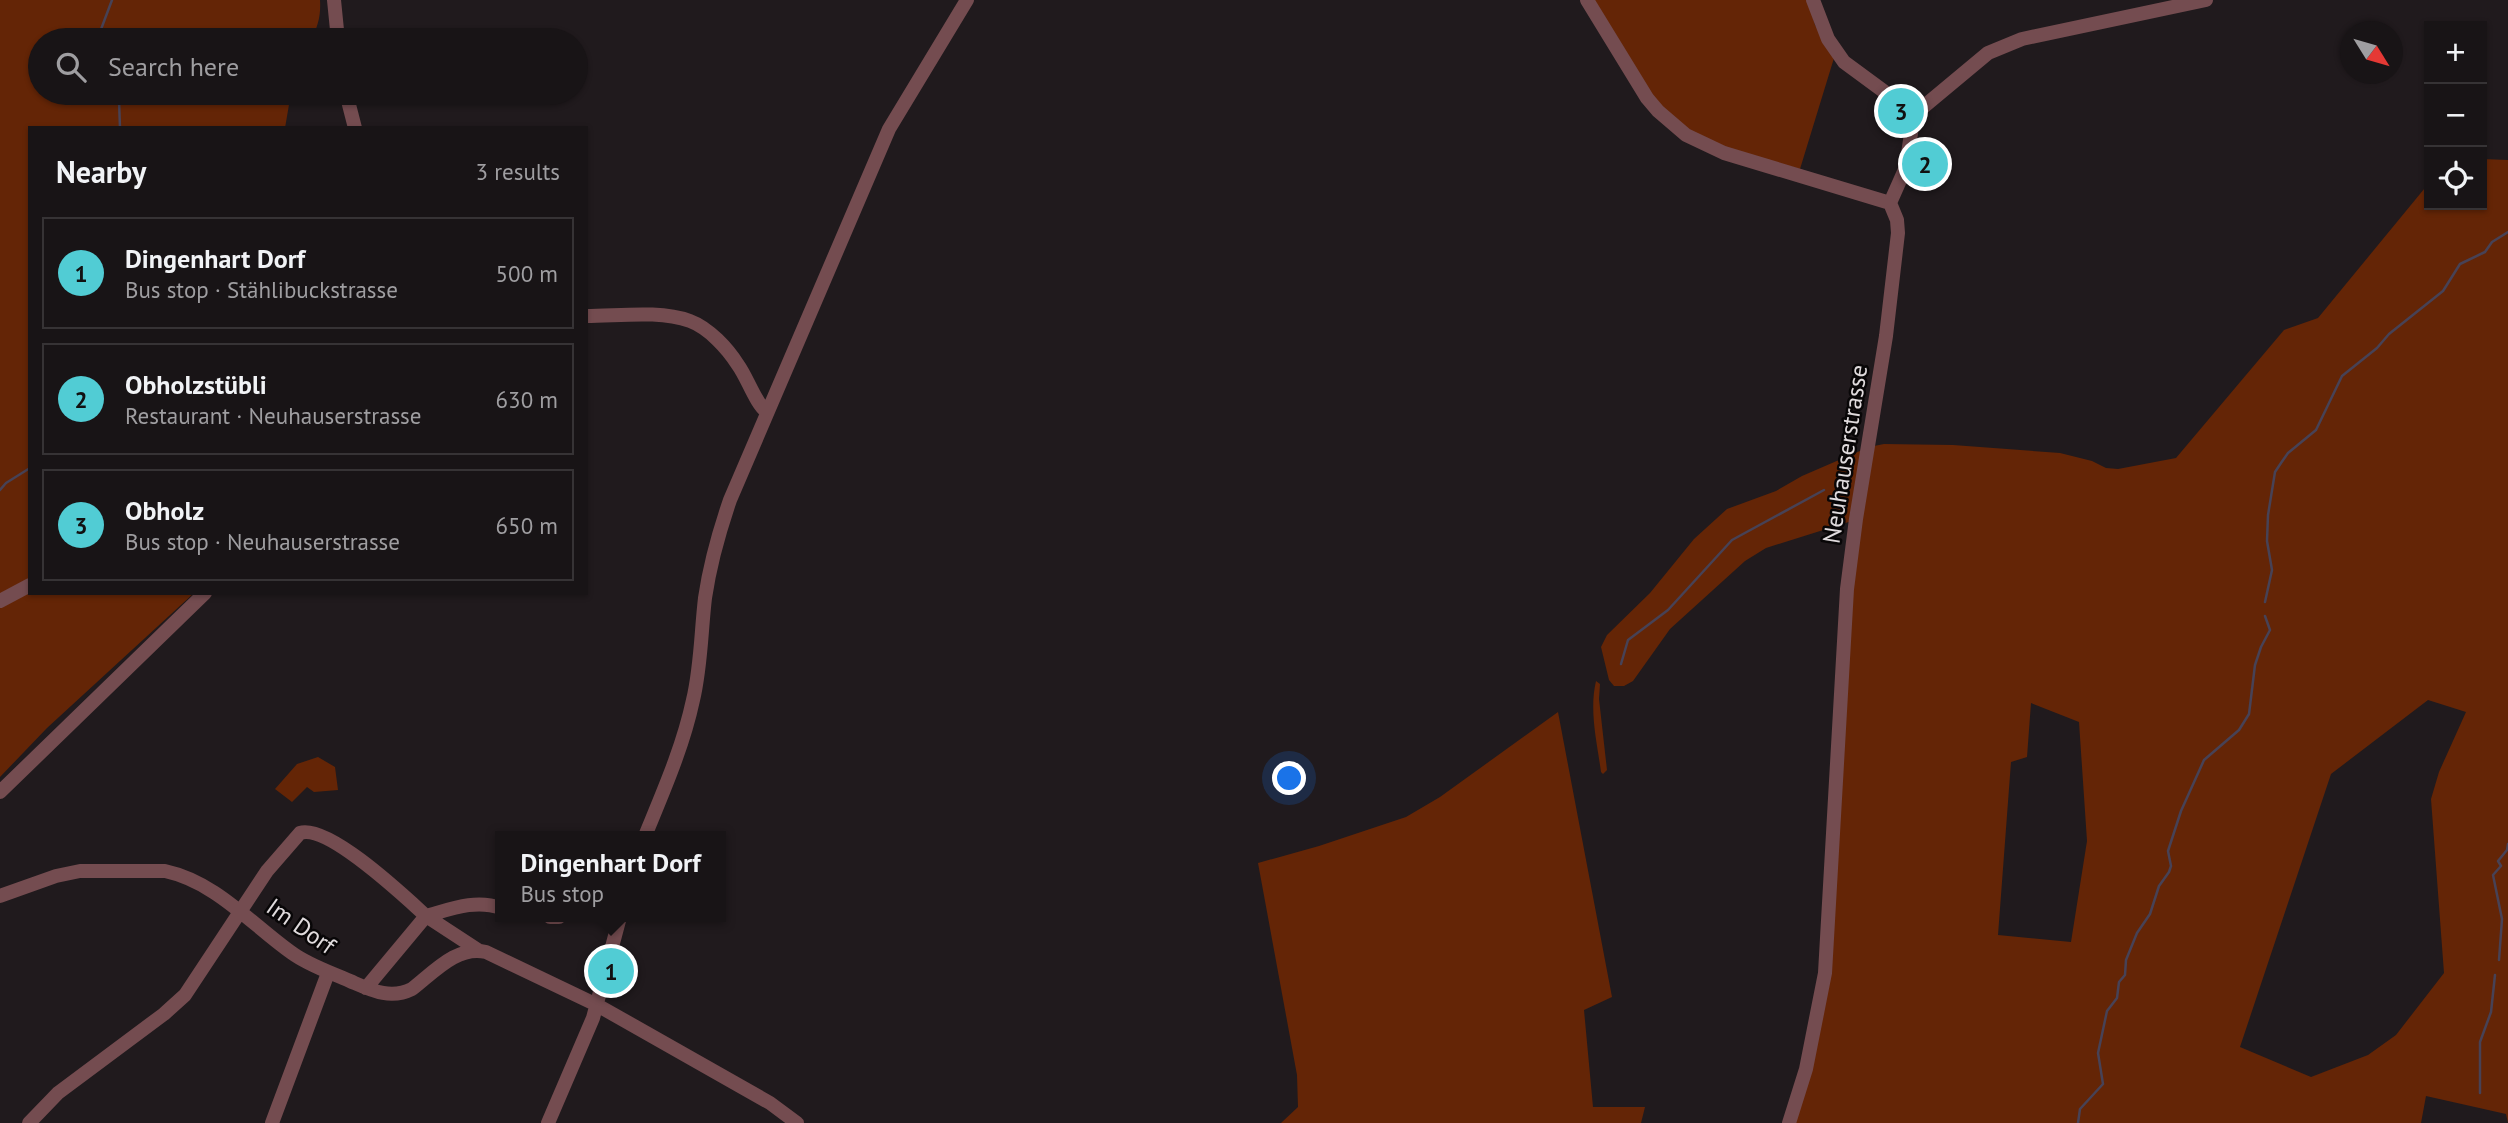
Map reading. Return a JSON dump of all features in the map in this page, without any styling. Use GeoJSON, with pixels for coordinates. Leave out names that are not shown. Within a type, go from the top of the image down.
{"type":"FeatureCollection","features":[{"type":"Feature","properties":{"kind":"street"},"geometry":{"type":"LineString","coordinates":[[334,0],[337,28]]}},
{"type":"Feature","properties":{"kind":"street"},"geometry":{"type":"LineString","coordinates":[[647,831],[678,752],[691,709],[709,571],[720,528],[766,411],[877,154],[907,96],[967,0]]}},
{"type":"Feature","properties":{"kind":"street"},"geometry":{"type":"LineString","coordinates":[[1587,0],[1647,98],[1686,135],[1724,153],[1890,203],[1906,167],[1916,115],[1988,53],[2022,39],[2206,0]]}},
{"type":"Feature","properties":{"kind":"street"},"geometry":{"type":"LineString","coordinates":[[1813,0],[1828,39],[1844,62],[1916,115]]}},
{"type":"Feature","properties":{"kind":"street"},"geometry":{"type":"LineString","coordinates":[[349,105],[354,126]]}},
{"type":"Feature","properties":{"kind":"street","name":"Neuhauserstrasse"},"geometry":{"type":"LineString","coordinates":[[1789,1123],[1806,1069],[1825,973],[1847,589],[1886,336],[1898,233],[1897,220],[1890,203]]}},
{"type":"Feature","properties":{"kind":"street"},"geometry":{"type":"LineString","coordinates":[[588,316],[656,316],[691,321],[712,336],[734,358],[766,411]]}},
{"type":"Feature","properties":{"kind":"street"},"geometry":{"type":"LineString","coordinates":[[0,601],[28,586]]}},
{"type":"Feature","properties":{"kind":"street"},"geometry":{"type":"LineString","coordinates":[[0,792],[203,595]]}},
{"type":"Feature","properties":{"kind":"street","name":"Im Dorf"},"geometry":{"type":"LineString","coordinates":[[426,916],[342,848],[325,837],[305,831],[296,836],[267,871],[240,910],[291,953],[328,973],[388,995],[404,993],[457,955],[478,950]]}},
{"type":"Feature","properties":{"kind":"street"},"geometry":{"type":"LineString","coordinates":[[0,896],[56,876],[80,871],[165,871],[188,878],[240,910],[185,995],[164,1014],[58,1093],[29,1123]]}},
{"type":"Feature","properties":{"kind":"street"},"geometry":{"type":"LineString","coordinates":[[366,988],[426,916],[466,904],[495,906]]}},
{"type":"Feature","properties":{"kind":"street"},"geometry":{"type":"LineString","coordinates":[[426,916],[478,950],[597,1005],[770,1103],[797,1123]]}},
{"type":"Feature","properties":{"kind":"street"},"geometry":{"type":"LineString","coordinates":[[548,1123],[597,1005],[619,922]]}},
{"type":"Feature","properties":{"kind":"street"},"geometry":{"type":"LineString","coordinates":[[272,1123],[328,973]]}},
{"type":"Feature","properties":{"kind":"shaded area"},"geometry":{"type":"Polygon","coordinates":[[[0,0],[320,0],[316,28],[28,28],[28,105],[289,105],[285,126],[28,126],[28,595],[192,595],[47,728],[0,777],[0,0]]]}},
{"type":"Feature","properties":{"kind":"shaded area"},"geometry":{"type":"Polygon","coordinates":[[[1592,0],[1808,0],[1815,25],[1834,58],[1800,169],[1721,146],[1679,123],[1649,92],[1592,0]]]}},
{"type":"Feature","properties":{"kind":"shaded area"},"geometry":{"type":"Polygon","coordinates":[[[2487,159],[2508,160],[2508,1123],[2506,1114],[2426,1096],[2421,1123],[1789,1123],[1825,973],[1855,520],[1766,548],[1745,561],[1670,629],[1633,681],[1624,686],[1614,686],[1609,680],[1601,647],[1607,635],[1650,593],[1694,539],[1727,509],[1776,491],[1802,476],[1869,447],[1884,444],[1953,445],[2060,453],[2092,461],[2106,468],[2118,469],[2176,458],[2284,330],[2318,318],[2424,189],[2424,210],[2487,210],[2487,159]],[[2428,700],[2331,774],[2240,1047],[2311,1077],[2368,1055],[2396,1035],[2444,973],[2431,799],[2439,772],[2466,712],[2428,700]],[[2031,703],[2027,757],[2011,762],[1998,935],[2071,942],[2087,841],[2079,722],[2031,703]]]}},
{"type":"Feature","properties":{"kind":"shaded area"},"geometry":{"type":"Polygon","coordinates":[[[1596,681],[1600,684],[1599,699],[1607,770],[1603,774],[1593,715],[1596,681]]]}},
{"type":"Feature","properties":{"kind":"shaded area"},"geometry":{"type":"Polygon","coordinates":[[[1558,712],[1612,997],[1584,1010],[1593,1107],[1645,1107],[1641,1123],[1281,1123],[1298,1107],[1297,1075],[1258,863],[1406,817],[1440,797],[1558,712]]]}},
{"type":"Feature","properties":{"kind":"shaded area"},"geometry":{"type":"Polygon","coordinates":[[[318,757],[335,767],[338,790],[314,792],[307,787],[292,802],[275,789],[297,764],[318,757]]]}},
{"type":"Feature","properties":{"kind":"waterway"},"geometry":{"type":"LineString","coordinates":[[102,28],[112,0]]}},
{"type":"Feature","properties":{"kind":"waterway"},"geometry":{"type":"LineString","coordinates":[[119,105],[120,126]]}},
{"type":"Feature","properties":{"kind":"waterway"},"geometry":{"type":"LineString","coordinates":[[2265,602],[2272,570],[2267,541],[2275,472],[2288,453],[2316,430],[2342,376],[2443,291],[2460,264],[2485,252],[2492,242],[2508,232]]}},
{"type":"Feature","properties":{"kind":"waterway"},"geometry":{"type":"LineString","coordinates":[[0,490],[28,469]]}},
{"type":"Feature","properties":{"kind":"waterway"},"geometry":{"type":"LineString","coordinates":[[1621,664],[1628,640],[1668,610],[1732,540],[1824,490]]}},
{"type":"Feature","properties":{"kind":"waterway"},"geometry":{"type":"LineString","coordinates":[[2078,1123],[2080,1109],[2103,1084],[2098,1053],[2107,1011],[2117,998],[2119,982],[2125,975],[2126,960],[2137,933],[2150,914],[2159,886],[2169,872],[2171,866],[2168,851],[2181,811],[2204,760],[2239,730],[2249,714],[2255,665],[2270,630],[2265,616]]}},
{"type":"Feature","properties":{"kind":"waterway"},"geometry":{"type":"LineString","coordinates":[[2499,960],[2502,919],[2493,875],[2501,866],[2498,861],[2507,850],[2508,844]]}},
{"type":"Feature","properties":{"kind":"waterway"},"geometry":{"type":"LineString","coordinates":[[2480,1093],[2480,1042],[2491,1012],[2495,975]]}},
{"type":"Feature","properties":{"kind":"place","name":"Obholz"},"geometry":{"type":"Point","coordinates":[1901,111]}},
{"type":"Feature","properties":{"kind":"place","name":"Obholzstübli"},"geometry":{"type":"Point","coordinates":[1925,164]}},
{"type":"Feature","properties":{"kind":"place","name":"Dingenhart Dorf"},"geometry":{"type":"Point","coordinates":[611,971]}}]}
